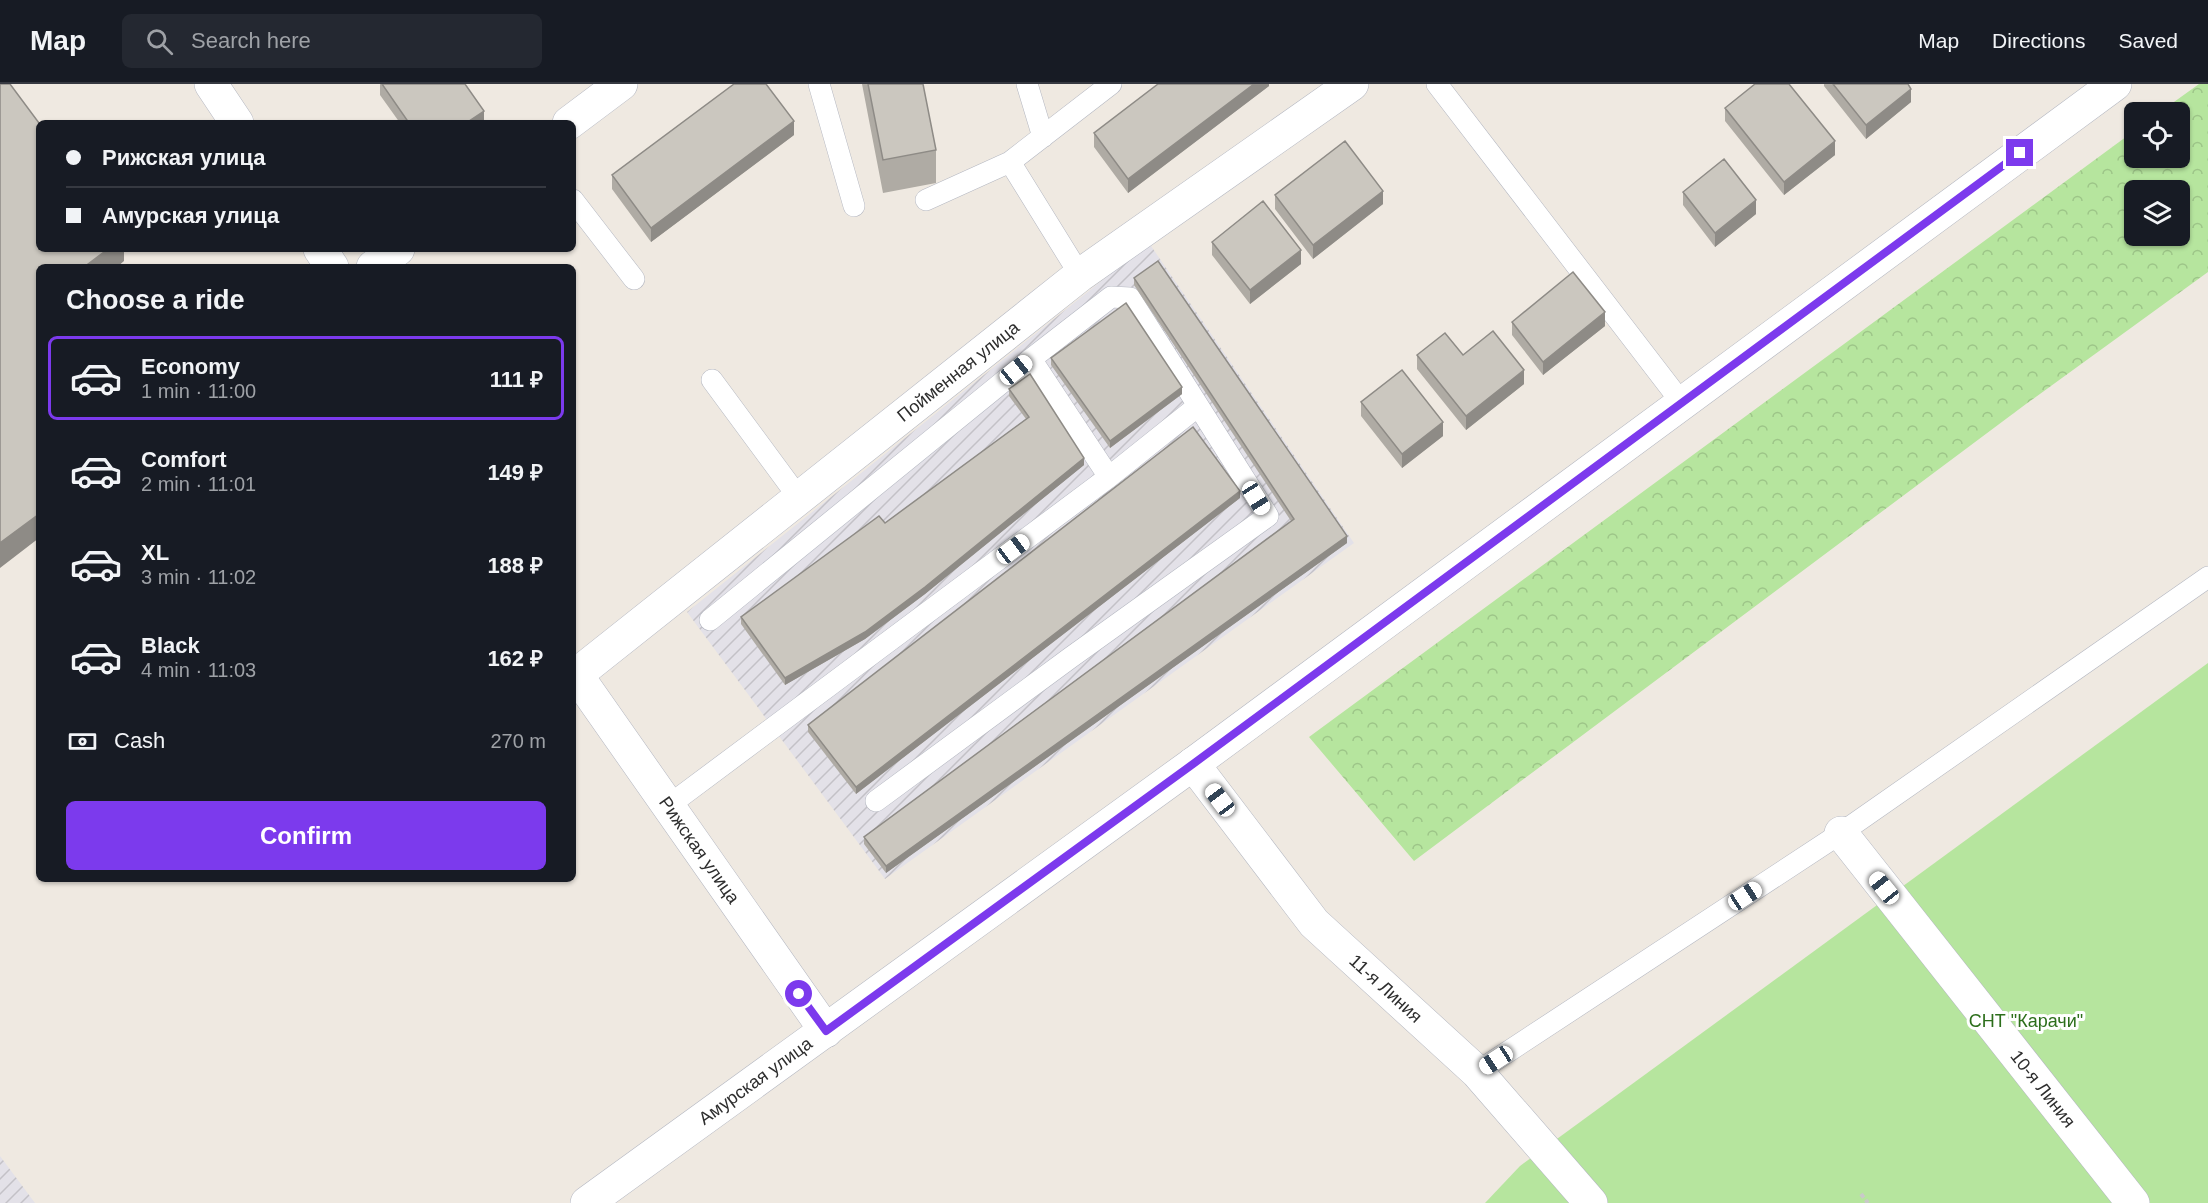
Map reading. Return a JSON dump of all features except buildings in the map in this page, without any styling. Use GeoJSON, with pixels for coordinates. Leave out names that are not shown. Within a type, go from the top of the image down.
{"type":"FeatureCollection","features":[{"type":"Feature","properties":{"kind":"street"},"geometry":{"type":"LineString","coordinates":[[211,84],[235,120]]}},
{"type":"Feature","properties":{"kind":"street"},"geometry":{"type":"LineString","coordinates":[[573,120],[621,84]]}},
{"type":"Feature","properties":{"kind":"street","name":"Пойменная улица"},"geometry":{"type":"LineString","coordinates":[[576,670],[1080,276],[1352,84]]}},
{"type":"Feature","properties":{"kind":"street","name":"Амурская улица"},"geometry":{"type":"LineString","coordinates":[[587,1203],[1193,764],[2115,84]]}},
{"type":"Feature","properties":{"kind":"street"},"geometry":{"type":"LineString","coordinates":[[377,264],[394,252]]}},
{"type":"Feature","properties":{"kind":"street","name":"Рижская улица"},"geometry":{"type":"LineString","coordinates":[[576,675],[826,1031]]}},
{"type":"Feature","properties":{"kind":"street","name":"11-я Линия"},"geometry":{"type":"LineString","coordinates":[[1193,764],[1314,923],[1477,1072],[1591,1203]]}},
{"type":"Feature","properties":{"kind":"street","name":"10-я Линия"},"geometry":{"type":"LineString","coordinates":[[1841,833],[2133,1203]]}},
{"type":"Feature","properties":{"kind":"lane"},"geometry":{"type":"LineString","coordinates":[[819,84],[854,206]]}},
{"type":"Feature","properties":{"kind":"lane"},"geometry":{"type":"LineString","coordinates":[[1028,84],[1042,137]]}},
{"type":"Feature","properties":{"kind":"lane"},"geometry":{"type":"LineString","coordinates":[[926,200],[1010,162],[1111,84]]}},
{"type":"Feature","properties":{"kind":"lane"},"geometry":{"type":"LineString","coordinates":[[1437,84],[1682,403]]}},
{"type":"Feature","properties":{"kind":"lane"},"geometry":{"type":"LineString","coordinates":[[1010,162],[1080,276]]}},
{"type":"Feature","properties":{"kind":"lane"},"geometry":{"type":"LineString","coordinates":[[576,204],[634,279]]}},
{"type":"Feature","properties":{"kind":"lane"},"geometry":{"type":"LineString","coordinates":[[710,620],[1030,359],[1111,297],[1130,298],[1268,516],[876,801]]}},
{"type":"Feature","properties":{"kind":"lane"},"geometry":{"type":"LineString","coordinates":[[1030,359],[1109,477]]}},
{"type":"Feature","properties":{"kind":"lane"},"geometry":{"type":"LineString","coordinates":[[712,380],[799,498]]}},
{"type":"Feature","properties":{"kind":"lane"},"geometry":{"type":"LineString","coordinates":[[668,806],[1109,477],[1198,406]]}},
{"type":"Feature","properties":{"kind":"lane"},"geometry":{"type":"LineString","coordinates":[[1477,1072],[1841,833],[2208,577]]}},
{"type":"Feature","properties":{"kind":"path"},"geometry":{"type":"LineString","coordinates":[[1861,1194],[1868,1203]]}},
{"type":"Feature","properties":{"kind":"shaded area"},"geometry":{"type":"Polygon","coordinates":[[[1149,243],[1354,543],[885,879],[687,612],[1149,243]]]}},
{"type":"Feature","properties":{"kind":"shaded area"},"geometry":{"type":"Polygon","coordinates":[[[0,1156],[35,1203],[0,1203],[0,1156]]]}},
{"type":"Feature","properties":{"kind":"green space"},"geometry":{"type":"Polygon","coordinates":[[[2199,84],[2208,84],[2208,272],[2026,404],[1414,861],[1309,737],[2124,138],[2124,168],[2190,168],[2190,102],[2174,102],[2199,84]]]}},
{"type":"Feature","properties":{"kind":"green space","name":"СНТ \"Карачи\""},"geometry":{"type":"Polygon","coordinates":[[[2208,663],[2208,1203],[1485,1203],[1520,1166],[2208,663]]]}},
{"type":"Feature","properties":{"kind":"route"},"geometry":{"type":"LineString","coordinates":[[799,994],[826,1031],[1193,764],[2020,153]]}}]}
